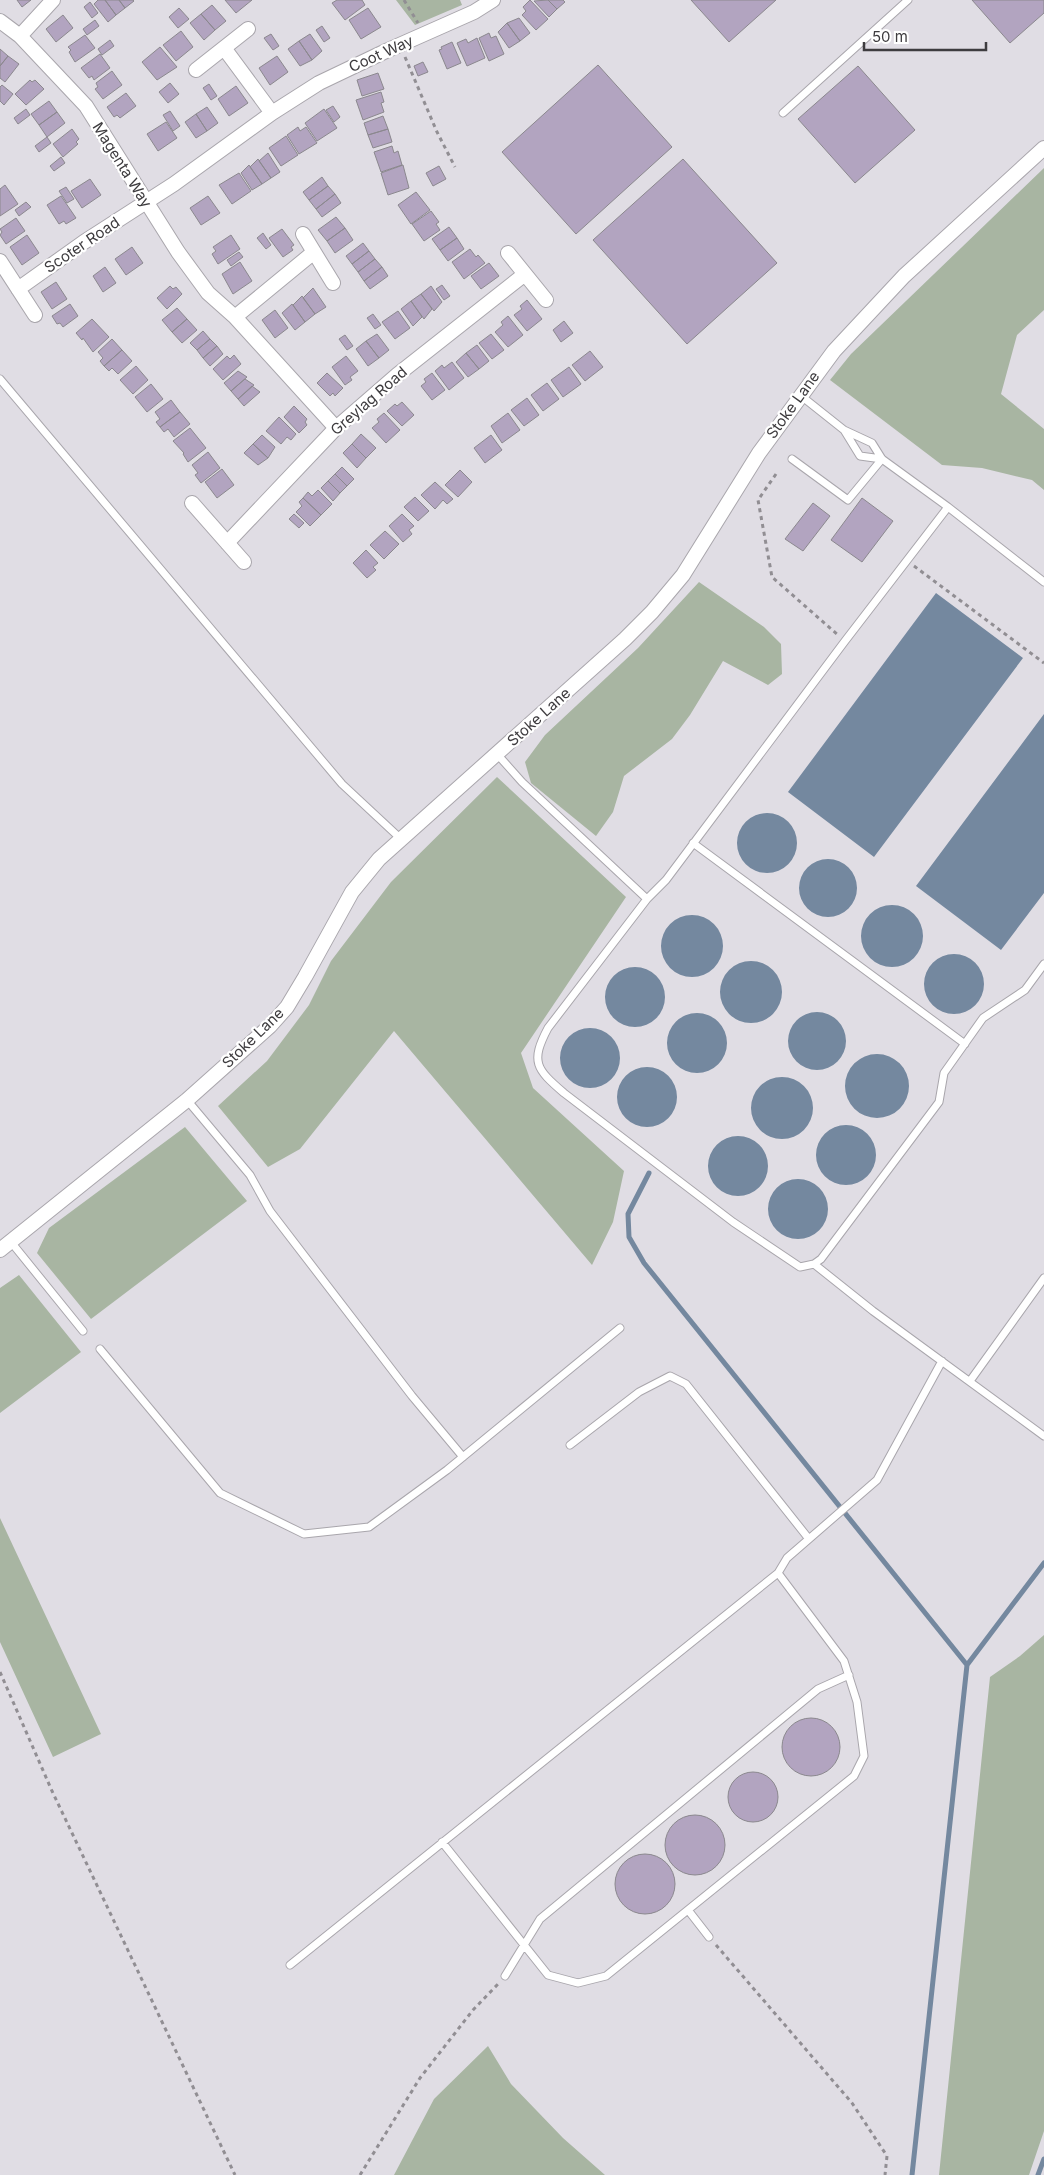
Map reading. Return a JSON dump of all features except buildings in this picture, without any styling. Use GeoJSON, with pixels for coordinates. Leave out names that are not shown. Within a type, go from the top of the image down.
{"type":"FeatureCollection","features":[{"type":"Feature","properties":{"kind":"street"},"geometry":{"type":"LineString","coordinates":[[20,36],[53,0]]}},
{"type":"Feature","properties":{"kind":"street","name":"Coot Way"},"geometry":{"type":"LineString","coordinates":[[146,203],[224,150],[272,113],[331,76],[400,44],[425,35],[474,12],[493,0]]}},
{"type":"Feature","properties":{"kind":"street","name":"Magenta Way"},"geometry":{"type":"LineString","coordinates":[[0,20],[20,36],[86,106],[146,203],[208,293],[235,317],[336,428]]}},
{"type":"Feature","properties":{"kind":"street"},"geometry":{"type":"LineString","coordinates":[[196,70],[248,29]]}},
{"type":"Feature","properties":{"kind":"street"},"geometry":{"type":"LineString","coordinates":[[224,48],[272,113]]}},
{"type":"Feature","properties":{"kind":"street","name":"Stoke Lane"},"geometry":{"type":"LineString","coordinates":[[5,1246],[187,1100],[270,1026],[286,1007],[352,892],[379,859],[625,639],[683,575],[759,453],[834,351],[904,276],[1044,148]]}},
{"type":"Feature","properties":{"kind":"street","name":"Scoter Road"},"geometry":{"type":"LineString","coordinates":[[18,288],[84,242],[146,203]]}},
{"type":"Feature","properties":{"kind":"street"},"geometry":{"type":"LineString","coordinates":[[303,234],[333,283]]}},
{"type":"Feature","properties":{"kind":"street"},"geometry":{"type":"LineString","coordinates":[[235,317],[314,252]]}},
{"type":"Feature","properties":{"kind":"street"},"geometry":{"type":"LineString","coordinates":[[508,253],[546,300]]}},
{"type":"Feature","properties":{"kind":"street"},"geometry":{"type":"LineString","coordinates":[[0,261],[35,315]]}},
{"type":"Feature","properties":{"kind":"street","name":"Greylag Road"},"geometry":{"type":"LineString","coordinates":[[227,543],[336,428],[397,375],[525,274]]}},
{"type":"Feature","properties":{"kind":"street"},"geometry":{"type":"LineString","coordinates":[[192,503],[244,562]]}},
{"type":"Feature","properties":{"kind":"lane"},"geometry":{"type":"LineString","coordinates":[[783,112],[908,0]]}},
{"type":"Feature","properties":{"kind":"lane"},"geometry":{"type":"LineString","coordinates":[[0,378],[342,784],[401,839]]}},
{"type":"Feature","properties":{"kind":"lane"},"geometry":{"type":"LineString","coordinates":[[800,395],[844,430],[872,443],[882,459],[948,507],[1044,582]]}},
{"type":"Feature","properties":{"kind":"lane"},"geometry":{"type":"LineString","coordinates":[[844,430],[860,456],[882,459]]}},
{"type":"Feature","properties":{"kind":"lane"},"geometry":{"type":"LineString","coordinates":[[792,459],[848,500],[882,459]]}},
{"type":"Feature","properties":{"kind":"lane"},"geometry":{"type":"LineString","coordinates":[[948,507],[844,641],[666,880],[646,899],[548,1028],[539,1046],[537,1061],[543,1075],[733,1222],[800,1267],[814,1264],[821,1259],[939,1102],[944,1073],[983,1018],[1025,990],[1044,964]]}},
{"type":"Feature","properties":{"kind":"lane"},"geometry":{"type":"LineString","coordinates":[[497,754],[522,782],[646,899]]}},
{"type":"Feature","properties":{"kind":"lane"},"geometry":{"type":"LineString","coordinates":[[693,842],[965,1044]]}},
{"type":"Feature","properties":{"kind":"lane"},"geometry":{"type":"LineString","coordinates":[[187,1100],[250,1174],[270,1211],[412,1396],[463,1456]]}},
{"type":"Feature","properties":{"kind":"lane"},"geometry":{"type":"LineString","coordinates":[[5,1246],[83,1331]]}},
{"type":"Feature","properties":{"kind":"lane"},"geometry":{"type":"LineString","coordinates":[[814,1264],[873,1311],[1044,1436]]}},
{"type":"Feature","properties":{"kind":"lane"},"geometry":{"type":"LineString","coordinates":[[970,1381],[1044,1278]]}},
{"type":"Feature","properties":{"kind":"lane"},"geometry":{"type":"LineString","coordinates":[[100,1349],[220,1493],[304,1534],[369,1526],[463,1456],[620,1328]]}},
{"type":"Feature","properties":{"kind":"lane"},"geometry":{"type":"LineString","coordinates":[[290,1965],[778,1573],[787,1558],[877,1480],[942,1361]]}},
{"type":"Feature","properties":{"kind":"lane"},"geometry":{"type":"LineString","coordinates":[[570,1445],[639,1392],[670,1376],[686,1384],[809,1539]]}},
{"type":"Feature","properties":{"kind":"lane"},"geometry":{"type":"LineString","coordinates":[[442,1842],[548,1975],[578,1983],[606,1976],[854,1776],[864,1756],[857,1702],[844,1661],[778,1573]]}},
{"type":"Feature","properties":{"kind":"lane"},"geometry":{"type":"LineString","coordinates":[[505,1976],[540,1919],[818,1689],[849,1675]]}},
{"type":"Feature","properties":{"kind":"lane"},"geometry":{"type":"LineString","coordinates":[[688,1910],[708,1937]]}},
{"type":"Feature","properties":{"kind":"path"},"geometry":{"type":"LineString","coordinates":[[404,0],[425,35]]}},
{"type":"Feature","properties":{"kind":"path"},"geometry":{"type":"LineString","coordinates":[[400,44],[426,108],[455,167]]}},
{"type":"Feature","properties":{"kind":"path"},"geometry":{"type":"LineString","coordinates":[[776,474],[758,500],[772,577],[844,641]]}},
{"type":"Feature","properties":{"kind":"path"},"geometry":{"type":"LineString","coordinates":[[898,571],[914,566],[1044,663]]}},
{"type":"Feature","properties":{"kind":"path"},"geometry":{"type":"LineString","coordinates":[[0,1672],[56,1799],[235,2175]]}},
{"type":"Feature","properties":{"kind":"path"},"geometry":{"type":"LineString","coordinates":[[708,1937],[852,2103],[887,2156],[885,2175]]}},
{"type":"Feature","properties":{"kind":"path"},"geometry":{"type":"LineString","coordinates":[[360,2175],[420,2078],[473,2010],[505,1976]]}},
{"type":"Feature","properties":{"kind":"green space"},"geometry":{"type":"Polygon","coordinates":[[[396,0],[460,0],[462,5],[415,25],[396,0]]]}},
{"type":"Feature","properties":{"kind":"green space"},"geometry":{"type":"Polygon","coordinates":[[[1044,168],[1044,310],[1017,335],[1001,394],[1044,429],[1044,490],[1032,480],[982,468],[942,465],[830,380],[851,354],[1044,168]]]}},
{"type":"Feature","properties":{"kind":"green space"},"geometry":{"type":"Polygon","coordinates":[[[699,582],[764,627],[781,644],[782,674],[768,685],[723,661],[690,715],[672,739],[624,776],[613,812],[596,836],[531,783],[525,762],[545,735],[638,648],[699,582]]]}},
{"type":"Feature","properties":{"kind":"green space"},"geometry":{"type":"Polygon","coordinates":[[[497,777],[626,897],[521,1053],[533,1088],[624,1171],[613,1222],[592,1265],[394,1031],[300,1149],[268,1167],[218,1106],[267,1061],[309,1005],[331,961],[391,882],[497,777]]]}},
{"type":"Feature","properties":{"kind":"green space"},"geometry":{"type":"Polygon","coordinates":[[[185,1127],[247,1201],[91,1319],[37,1253],[49,1228],[185,1127]]]}},
{"type":"Feature","properties":{"kind":"green space"},"geometry":{"type":"Polygon","coordinates":[[[19,1275],[81,1352],[0,1413],[0,1288],[19,1275]]]}},
{"type":"Feature","properties":{"kind":"green space"},"geometry":{"type":"Polygon","coordinates":[[[0,1518],[101,1734],[53,1757],[0,1642],[0,1518]]]}},
{"type":"Feature","properties":{"kind":"green space"},"geometry":{"type":"Polygon","coordinates":[[[1044,1635],[1044,2131],[1029,2175],[939,2175],[990,1677],[1020,1656],[1044,1635]]]}},
{"type":"Feature","properties":{"kind":"green space"},"geometry":{"type":"Polygon","coordinates":[[[488,2046],[511,2084],[563,2138],[605,2175],[394,2175],[434,2099],[488,2046]]]}},
{"type":"Feature","properties":{"kind":"water"},"geometry":{"type":"Polygon","coordinates":[[[936,593],[1023,658],[874,857],[788,792],[936,593]]]}},
{"type":"Feature","properties":{"kind":"water"},"geometry":{"type":"Polygon","coordinates":[[[1044,714],[1044,893],[1001,950],[916,886],[1044,714]]]}},
{"type":"Feature","properties":{"kind":"water"},"geometry":{"type":"Polygon","coordinates":[[[761,813],[773,813],[784,818],[792,826],[797,837],[795,855],[784,868],[773,873],[761,873],[750,868],[742,860],[737,849],[737,837],[742,826],[750,818],[761,813]]]}},
{"type":"Feature","properties":{"kind":"water"},"geometry":{"type":"Polygon","coordinates":[[[822,859],[834,859],[849,867],[857,882],[857,894],[849,909],[834,917],[822,917],[807,909],[799,894],[799,882],[807,867],[822,859]]]}},
{"type":"Feature","properties":{"kind":"water"},"geometry":{"type":"Polygon","coordinates":[[[886,905],[898,905],[914,914],[921,924],[923,936],[921,948],[914,958],[898,967],[886,967],[875,962],[866,953],[861,942],[861,930],[866,919],[875,910],[886,905]]]}},
{"type":"Feature","properties":{"kind":"water"},"geometry":{"type":"Polygon","coordinates":[[[692,915],[709,920],[714,924],[718,929],[723,946],[718,963],[714,968],[709,972],[692,977],[675,972],[670,968],[666,963],[661,946],[666,929],[670,924],[675,920],[692,915]]]}},
{"type":"Feature","properties":{"kind":"water"},"geometry":{"type":"Polygon","coordinates":[[[948,954],[960,954],[971,959],[979,967],[984,978],[982,996],[971,1009],[960,1014],[948,1014],[937,1009],[929,1001],[924,990],[924,978],[929,967],[937,959],[948,954]]]}},
{"type":"Feature","properties":{"kind":"water"},"geometry":{"type":"Polygon","coordinates":[[[745,961],[757,961],[773,970],[780,980],[782,992],[780,1004],[773,1014],[757,1023],[745,1023],[734,1018],[725,1009],[720,998],[720,986],[725,975],[734,966],[745,961]]]}},
{"type":"Feature","properties":{"kind":"water"},"geometry":{"type":"Polygon","coordinates":[[[635,967],[652,972],[660,980],[665,997],[660,1014],[652,1022],[635,1027],[618,1022],[610,1014],[605,997],[610,980],[618,972],[635,967]]]}},
{"type":"Feature","properties":{"kind":"water"},"geometry":{"type":"Polygon","coordinates":[[[811,1012],[823,1012],[838,1020],[846,1035],[846,1047],[838,1062],[823,1070],[811,1070],[796,1062],[788,1047],[788,1035],[796,1020],[811,1012]]]}},
{"type":"Feature","properties":{"kind":"water"},"geometry":{"type":"Polygon","coordinates":[[[691,1013],[703,1013],[719,1021],[725,1031],[727,1043],[725,1055],[719,1065],[703,1073],[691,1073],[675,1065],[667,1049],[667,1037],[675,1021],[691,1013]]]}},
{"type":"Feature","properties":{"kind":"water"},"geometry":{"type":"Polygon","coordinates":[[[584,1028],[596,1028],[607,1033],[615,1041],[620,1052],[618,1070],[607,1083],[596,1088],[584,1088],[573,1083],[565,1075],[560,1064],[560,1052],[565,1041],[573,1033],[584,1028]]]}},
{"type":"Feature","properties":{"kind":"water"},"geometry":{"type":"Polygon","coordinates":[[[871,1054],[883,1054],[900,1063],[907,1074],[909,1086],[907,1098],[900,1109],[883,1118],[871,1118],[859,1113],[850,1104],[845,1092],[845,1080],[850,1068],[859,1059],[871,1054]]]}},
{"type":"Feature","properties":{"kind":"water"},"geometry":{"type":"Polygon","coordinates":[[[647,1067],[663,1072],[668,1076],[672,1081],[677,1097],[672,1113],[668,1118],[663,1122],[647,1127],[631,1122],[626,1118],[622,1113],[617,1097],[622,1081],[626,1076],[631,1072],[647,1067]]]}},
{"type":"Feature","properties":{"kind":"water"},"geometry":{"type":"Polygon","coordinates":[[[776,1077],[788,1077],[804,1086],[811,1096],[813,1108],[811,1120],[804,1130],[788,1139],[776,1139],[765,1134],[756,1125],[751,1114],[751,1102],[756,1091],[765,1082],[776,1077]]]}},
{"type":"Feature","properties":{"kind":"water"},"geometry":{"type":"Polygon","coordinates":[[[846,1125],[862,1130],[867,1134],[871,1139],[876,1155],[871,1171],[867,1176],[862,1180],[846,1185],[830,1180],[825,1176],[821,1171],[816,1155],[821,1139],[825,1134],[830,1130],[846,1125]]]}},
{"type":"Feature","properties":{"kind":"water"},"geometry":{"type":"Polygon","coordinates":[[[732,1136],[744,1136],[755,1141],[763,1149],[768,1160],[766,1178],[755,1191],[744,1196],[732,1196],[721,1191],[713,1183],[708,1172],[708,1160],[713,1149],[721,1141],[732,1136]]]}},
{"type":"Feature","properties":{"kind":"water"},"geometry":{"type":"Polygon","coordinates":[[[792,1179],[804,1179],[820,1187],[826,1197],[828,1209],[826,1221],[820,1231],[804,1239],[792,1239],[776,1231],[768,1215],[768,1203],[776,1187],[792,1179]]]}},
{"type":"Feature","properties":{"kind":"waterway"},"geometry":{"type":"LineString","coordinates":[[649,1173],[628,1214],[629,1237],[644,1263],[967,1665]]}},
{"type":"Feature","properties":{"kind":"waterway"},"geometry":{"type":"LineString","coordinates":[[912,2175],[967,1665],[1044,1563]]}},
{"type":"Feature","properties":{"kind":"waterway"},"geometry":{"type":"LineString","coordinates":[[1038,2175],[1044,2159]]}}]}
